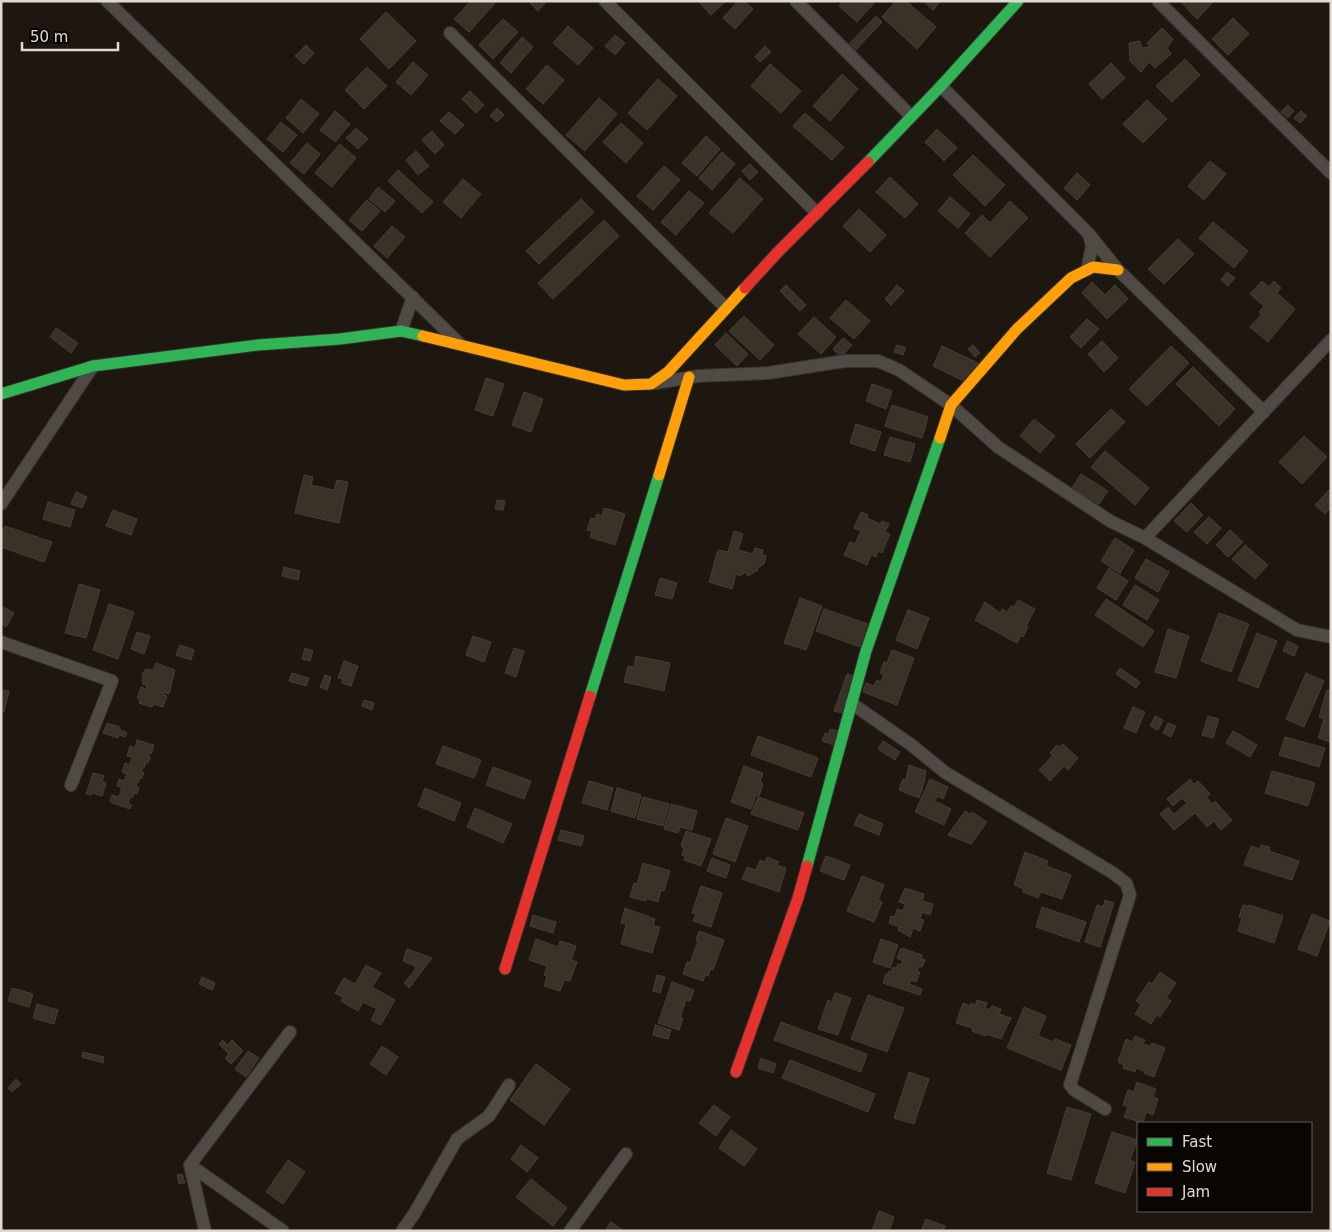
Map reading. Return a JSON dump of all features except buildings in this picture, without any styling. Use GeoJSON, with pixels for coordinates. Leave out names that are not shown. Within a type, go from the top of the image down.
{"type":"FeatureCollection","features":[{"type":"Feature","properties":{"kind":"street"},"geometry":{"type":"LineString","coordinates":[[107,1],[460,344]]}},
{"type":"Feature","properties":{"kind":"street"},"geometry":{"type":"LineString","coordinates":[[605,1],[817,213]]}},
{"type":"Feature","properties":{"kind":"street"},"geometry":{"type":"LineString","coordinates":[[796,1],[911,116]]}},
{"type":"Feature","properties":{"kind":"street"},"geometry":{"type":"LineString","coordinates":[[651,384],[668,372],[776,253],[941,86],[1018,1]]}},
{"type":"Feature","properties":{"kind":"street"},"geometry":{"type":"LineString","coordinates":[[1158,1],[1331,173]]}},
{"type":"Feature","properties":{"kind":"street"},"geometry":{"type":"LineString","coordinates":[[450,33],[726,308]]}},
{"type":"Feature","properties":{"kind":"street"},"geometry":{"type":"LineString","coordinates":[[941,86],[1088,233],[1118,270],[1264,412]]}},
{"type":"Feature","properties":{"kind":"street"},"geometry":{"type":"LineString","coordinates":[[1087,270],[1092,246],[1088,233]]}},
{"type":"Feature","properties":{"kind":"street"},"geometry":{"type":"LineString","coordinates":[[736,1072],[798,898],[866,651],[951,405],[1017,329],[1071,278],[1094,267],[1107,267],[1118,270]]}},
{"type":"Feature","properties":{"kind":"street"},"geometry":{"type":"LineString","coordinates":[[401,331],[413,297]]}},
{"type":"Feature","properties":{"kind":"street"},"geometry":{"type":"LineString","coordinates":[[1,394],[92,366],[248,346],[401,331],[624,385],[651,384],[689,378],[768,373],[844,362],[878,361],[899,370],[951,405],[998,447],[1110,522],[1145,538],[1297,630],[1331,637]]}},
{"type":"Feature","properties":{"kind":"street"},"geometry":{"type":"LineString","coordinates":[[1145,538],[1331,340]]}},
{"type":"Feature","properties":{"kind":"street"},"geometry":{"type":"LineString","coordinates":[[1,504],[92,366]]}},
{"type":"Feature","properties":{"kind":"street"},"geometry":{"type":"LineString","coordinates":[[505,969],[689,378]]}},
{"type":"Feature","properties":{"kind":"street"},"geometry":{"type":"LineString","coordinates":[[1,642],[112,681],[71,784]]}},
{"type":"Feature","properties":{"kind":"street"},"geometry":{"type":"LineString","coordinates":[[851,704],[910,744],[946,773],[1113,873],[1126,883],[1130,895],[1070,1085],[1074,1090],[1105,1109]]}},
{"type":"Feature","properties":{"kind":"street"},"geometry":{"type":"LineString","coordinates":[[205,1231],[190,1165],[290,1032]]}},
{"type":"Feature","properties":{"kind":"street"},"geometry":{"type":"LineString","coordinates":[[402,1231],[457,1140],[490,1116],[510,1085]]}},
{"type":"Feature","properties":{"kind":"street"},"geometry":{"type":"LineString","coordinates":[[570,1231],[626,1154]]}},
{"type":"Feature","properties":{"kind":"street"},"geometry":{"type":"LineString","coordinates":[[190,1165],[283,1231]]}},
{"type":"Feature","properties":{"kind":"traffic: fast"},"geometry":{"type":"LineString","coordinates":[[868,162],[941,86],[1018,1]]}},
{"type":"Feature","properties":{"kind":"traffic: fast"},"geometry":{"type":"LineString","coordinates":[[1,394],[93,366],[258,345],[340,339],[401,331],[423,336]]}},
{"type":"Feature","properties":{"kind":"traffic: fast"},"geometry":{"type":"LineString","coordinates":[[807,866],[866,651],[940,438]]}},
{"type":"Feature","properties":{"kind":"traffic: fast"},"geometry":{"type":"LineString","coordinates":[[590,696],[659,475]]}},
{"type":"Feature","properties":{"kind":"traffic: slow"},"geometry":{"type":"LineString","coordinates":[[940,438],[951,405],[1017,329],[1071,278],[1093,267],[1118,270]]}},
{"type":"Feature","properties":{"kind":"traffic: slow"},"geometry":{"type":"LineString","coordinates":[[423,336],[624,385],[651,384],[668,372],[745,288]]}},
{"type":"Feature","properties":{"kind":"traffic: slow"},"geometry":{"type":"LineString","coordinates":[[659,475],[689,377]]}},
{"type":"Feature","properties":{"kind":"traffic: jam"},"geometry":{"type":"LineString","coordinates":[[745,288],[777,253],[868,162]]}},
{"type":"Feature","properties":{"kind":"traffic: jam"},"geometry":{"type":"LineString","coordinates":[[505,969],[590,696]]}},
{"type":"Feature","properties":{"kind":"traffic: jam"},"geometry":{"type":"LineString","coordinates":[[736,1072],[798,898],[807,866]]}}]}
